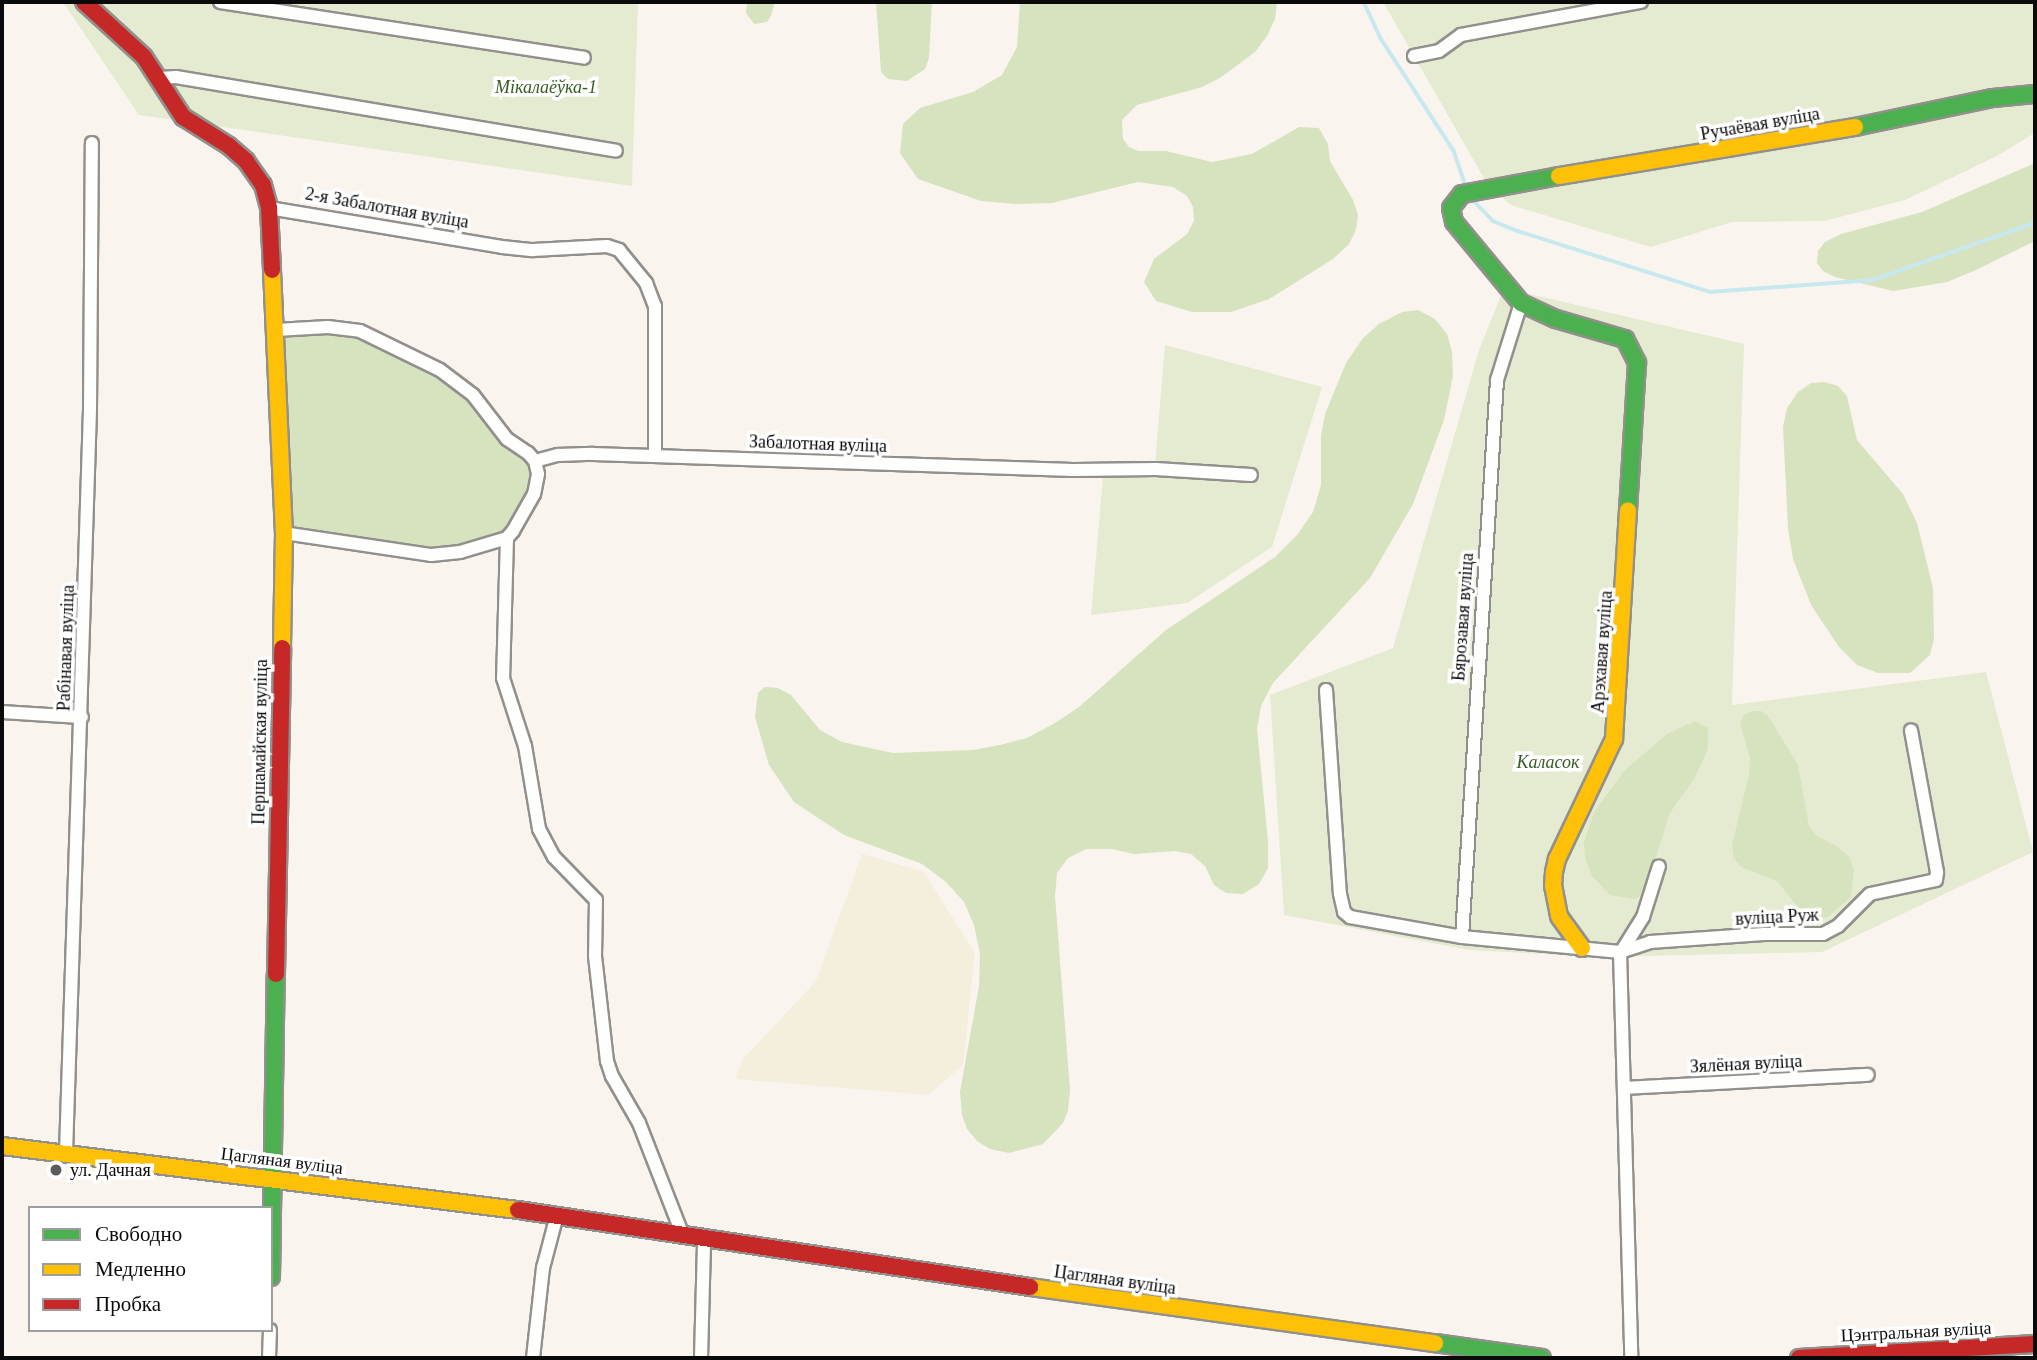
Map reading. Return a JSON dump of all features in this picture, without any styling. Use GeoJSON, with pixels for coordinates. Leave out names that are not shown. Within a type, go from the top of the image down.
{"type":"FeatureCollection","features":[{"type":"Feature","properties":{"kind":"street"},"geometry":{"type":"LineString","coordinates":[[85,2],[136,48],[159,78],[183,117],[229,146],[246,161],[263,185],[269,208]]}},
{"type":"Feature","properties":{"kind":"street"},"geometry":{"type":"LineString","coordinates":[[220,2],[584,58]]}},
{"type":"Feature","properties":{"kind":"street"},"geometry":{"type":"LineString","coordinates":[[1414,56],[1439,51],[1461,35],[1641,2]]}},
{"type":"Feature","properties":{"kind":"street"},"geometry":{"type":"LineString","coordinates":[[159,78],[171,76],[616,151]]}},
{"type":"Feature","properties":{"kind":"street","name":"Ручаёвая вуліца"},"geometry":{"type":"LineString","coordinates":[[1521,303],[1454,222],[1451,208],[1467,192],[1835,131],[1993,98],[2035,94]]}},
{"type":"Feature","properties":{"kind":"street","name":"Рабінавая вуліца"},"geometry":{"type":"LineString","coordinates":[[66,1153],[90,409],[92,144]]}},
{"type":"Feature","properties":{"kind":"street","name":"2-я Забалотная вуліца"},"geometry":{"type":"LineString","coordinates":[[269,208],[502,247],[533,250],[607,246],[620,250],[629,258],[652,293],[657,328],[655,456]]}},
{"type":"Feature","properties":{"kind":"street","name":"Першамайская вуліца"},"geometry":{"type":"LineString","coordinates":[[269,208],[284,533],[278,760],[273,1212]]}},
{"type":"Feature","properties":{"kind":"street","name":"Арэхавая вуліца"},"geometry":{"type":"LineString","coordinates":[[1521,303],[1556,319],[1625,339],[1634,354],[1637,373],[1616,727],[1611,750],[1594,780],[1553,872],[1554,895],[1559,916],[1582,948]]}},
{"type":"Feature","properties":{"kind":"street","name":"Бярозавая вуліца"},"geometry":{"type":"LineString","coordinates":[[1462,937],[1497,380],[1521,303]]}},
{"type":"Feature","properties":{"kind":"street"},"geometry":{"type":"LineString","coordinates":[[276,330],[346,328],[395,346],[440,370],[463,387],[507,439],[535,461],[538,474],[534,494],[520,522],[507,538],[460,552],[431,555],[284,533]]}},
{"type":"Feature","properties":{"kind":"street","name":"Забалотная вуліца"},"geometry":{"type":"LineString","coordinates":[[535,461],[567,454],[1101,470],[1156,469],[1251,475]]}},
{"type":"Feature","properties":{"kind":"street"},"geometry":{"type":"LineString","coordinates":[[507,538],[503,678],[525,746],[539,830],[554,857],[596,900],[595,956],[602,1031],[612,1076],[639,1123],[670,1210],[683,1236]]}},
{"type":"Feature","properties":{"kind":"street"},"geometry":{"type":"LineString","coordinates":[[1326,690],[1340,894],[1344,912],[1358,920],[1462,937],[1620,952]]}},
{"type":"Feature","properties":{"kind":"street"},"geometry":{"type":"LineString","coordinates":[[2,712],[82,717]]}},
{"type":"Feature","properties":{"kind":"street","name":"вуліца Руж"},"geometry":{"type":"LineString","coordinates":[[1620,952],[1650,942],[1764,934],[1823,934],[1838,926],[1870,894],[1936,880],[1937,872],[1911,730]]}},
{"type":"Feature","properties":{"kind":"street"},"geometry":{"type":"LineString","coordinates":[[1631,1358],[1620,952],[1643,917],[1659,866]]}},
{"type":"Feature","properties":{"kind":"street","name":"Зялёная вуліца"},"geometry":{"type":"LineString","coordinates":[[1625,1088],[1868,1075]]}},
{"type":"Feature","properties":{"kind":"street","name":"Цагляная вуліца"},"geometry":{"type":"LineString","coordinates":[[2,1146],[557,1215],[704,1240],[1542,1358]]}},
{"type":"Feature","properties":{"kind":"street"},"geometry":{"type":"LineString","coordinates":[[533,1358],[543,1268],[557,1215]]}},
{"type":"Feature","properties":{"kind":"street"},"geometry":{"type":"LineString","coordinates":[[701,1358],[704,1240]]}},
{"type":"Feature","properties":{"kind":"street"},"geometry":{"type":"LineString","coordinates":[[269,1358],[270,1332]]}},
{"type":"Feature","properties":{"kind":"street","name":"Цэнтральная вуліца"},"geometry":{"type":"LineString","coordinates":[[1799,1358],[2035,1344]]}},
{"type":"Feature","properties":{"kind":"shaded area"},"geometry":{"type":"Polygon","coordinates":[[[862,854],[923,871],[975,953],[963,1065],[928,1095],[735,1079],[743,1059],[816,981],[862,854]]]}},
{"type":"Feature","properties":{"kind":"green space","name":"Мікалаёўка-1"},"geometry":{"type":"Polygon","coordinates":[[[63,2],[638,2],[632,186],[139,115],[63,2]]]}},
{"type":"Feature","properties":{"kind":"green space"},"geometry":{"type":"Polygon","coordinates":[[[747,2],[775,2],[767,22],[754,24],[746,13],[747,2]]]}},
{"type":"Feature","properties":{"kind":"green space"},"geometry":{"type":"Polygon","coordinates":[[[876,2],[932,2],[929,58],[925,69],[907,81],[888,79],[881,72],[876,2]]]}},
{"type":"Feature","properties":{"kind":"green space"},"geometry":{"type":"Polygon","coordinates":[[[1020,2],[1277,2],[1275,19],[1255,52],[1220,78],[1202,87],[1137,105],[1122,120],[1123,139],[1129,147],[1138,151],[1166,151],[1212,162],[1252,154],[1299,127],[1319,128],[1328,144],[1330,161],[1353,200],[1358,215],[1356,230],[1349,244],[1333,259],[1269,299],[1231,312],[1192,312],[1156,301],[1144,282],[1154,259],[1187,234],[1194,221],[1193,207],[1187,196],[1173,187],[1138,182],[1052,203],[1016,204],[981,201],[918,179],[900,153],[903,124],[920,108],[973,92],[1002,75],[1017,47],[1020,2]]]}},
{"type":"Feature","properties":{"kind":"green space"},"geometry":{"type":"Polygon","coordinates":[[[1383,2],[2035,2],[2035,133],[1997,156],[1905,200],[1824,221],[1732,222],[1651,247],[1511,205],[1489,187],[1383,2]]]}},
{"type":"Feature","properties":{"kind":"green space"},"geometry":{"type":"Polygon","coordinates":[[[2035,163],[2035,241],[1976,270],[1947,282],[1893,291],[1835,277],[1823,271],[1817,263],[1818,251],[1825,242],[1841,234],[1922,212],[2035,163]]]}},
{"type":"Feature","properties":{"kind":"green space","name":"Каласок"},"geometry":{"type":"Polygon","coordinates":[[[1504,288],[1744,344],[1732,705],[1986,672],[2033,852],[1822,952],[1597,957],[1469,950],[1284,915],[1270,695],[1393,648],[1479,350],[1504,288]]]}},
{"type":"Feature","properties":{"kind":"green space"},"geometry":{"type":"Polygon","coordinates":[[[1418,310],[1435,319],[1447,334],[1452,352],[1453,376],[1444,420],[1413,504],[1370,578],[1273,683],[1261,706],[1257,729],[1268,841],[1268,868],[1259,884],[1243,894],[1226,893],[1214,885],[1205,866],[1191,854],[1175,851],[1134,854],[1112,849],[1086,849],[1068,858],[1057,873],[1055,896],[1070,1090],[1068,1111],[1063,1123],[1043,1144],[1009,1153],[990,1149],[977,1141],[967,1129],[962,1115],[960,1092],[979,986],[980,954],[974,925],[964,902],[946,882],[922,864],[844,835],[794,802],[769,765],[755,717],[758,693],[765,687],[778,688],[791,695],[820,730],[842,742],[893,753],[973,750],[1000,745],[1027,738],[1055,723],[1079,707],[1166,630],[1275,557],[1298,534],[1313,512],[1321,485],[1321,436],[1325,414],[1346,363],[1363,338],[1379,324],[1402,312],[1418,310]]]}},
{"type":"Feature","properties":{"kind":"green space"},"geometry":{"type":"Polygon","coordinates":[[[283,334],[348,335],[386,347],[459,388],[530,468],[528,496],[515,523],[503,533],[481,541],[443,549],[290,529],[283,334]]]}},
{"type":"Feature","properties":{"kind":"green space"},"geometry":{"type":"Polygon","coordinates":[[[1165,345],[1322,387],[1272,547],[1187,603],[1091,615],[1103,477],[1154,475],[1165,345]]]}},
{"type":"Feature","properties":{"kind":"green space"},"geometry":{"type":"Polygon","coordinates":[[[1825,382],[1838,386],[1847,396],[1857,440],[1903,494],[1917,523],[1933,588],[1934,639],[1930,655],[1910,673],[1878,673],[1857,665],[1839,647],[1811,605],[1793,559],[1788,529],[1783,427],[1787,408],[1798,392],[1811,383],[1825,382]]]}},
{"type":"Feature","properties":{"kind":"green space"},"geometry":{"type":"Polygon","coordinates":[[[1761,711],[1768,716],[1798,765],[1809,826],[1817,836],[1838,847],[1849,857],[1854,870],[1851,897],[1828,917],[1815,918],[1804,914],[1777,881],[1741,867],[1734,858],[1732,845],[1749,775],[1750,758],[1740,723],[1744,715],[1761,711]]]}},
{"type":"Feature","properties":{"kind":"green space"},"geometry":{"type":"Polygon","coordinates":[[[1695,721],[1708,728],[1708,749],[1694,779],[1670,813],[1646,888],[1642,895],[1634,899],[1610,895],[1592,876],[1585,858],[1584,842],[1594,812],[1624,771],[1667,734],[1695,721]]]}},
{"type":"Feature","properties":{"kind":"waterway"},"geometry":{"type":"LineString","coordinates":[[1333,2],[1345,2]]}},
{"type":"Feature","properties":{"kind":"waterway"},"geometry":{"type":"LineString","coordinates":[[1364,2],[1380,37],[1454,151],[1466,186]]}},
{"type":"Feature","properties":{"kind":"waterway"},"geometry":{"type":"LineString","coordinates":[[1472,199],[1493,221],[1518,231],[1710,292],[1873,280],[2035,223]]}},
{"type":"Feature","properties":{"kind":"traffic: fast"},"geometry":{"type":"LineString","coordinates":[[1855,127],[1993,98],[2035,94]]}},
{"type":"Feature","properties":{"kind":"traffic: fast"},"geometry":{"type":"LineString","coordinates":[[1559,176],[1462,194],[1451,208],[1454,222],[1521,303],[1556,319],[1625,339],[1637,363],[1628,510]]}},
{"type":"Feature","properties":{"kind":"traffic: fast"},"geometry":{"type":"LineString","coordinates":[[272,1206],[276,974]]}},
{"type":"Feature","properties":{"kind":"traffic: fast"},"geometry":{"type":"LineString","coordinates":[[1435,1343],[1542,1358]]}},
{"type":"Feature","properties":{"kind":"traffic: slow"},"geometry":{"type":"LineString","coordinates":[[1559,176],[1855,127]]}},
{"type":"Feature","properties":{"kind":"traffic: slow"},"geometry":{"type":"LineString","coordinates":[[272,270],[284,533],[282,648]]}},
{"type":"Feature","properties":{"kind":"traffic: slow"},"geometry":{"type":"LineString","coordinates":[[1582,948],[1559,916],[1553,886],[1554,872],[1557,859],[1614,739],[1628,510]]}},
{"type":"Feature","properties":{"kind":"traffic: slow"},"geometry":{"type":"LineString","coordinates":[[2,1146],[518,1210]]}},
{"type":"Feature","properties":{"kind":"traffic: slow"},"geometry":{"type":"LineString","coordinates":[[1030,1287],[1435,1343]]}},
{"type":"Feature","properties":{"kind":"traffic: jam"},"geometry":{"type":"LineString","coordinates":[[84,2],[144,57],[183,117],[229,146],[246,161],[263,185],[269,208],[272,270]]}},
{"type":"Feature","properties":{"kind":"traffic: jam"},"geometry":{"type":"LineString","coordinates":[[276,974],[282,648]]}},
{"type":"Feature","properties":{"kind":"traffic: jam"},"geometry":{"type":"LineString","coordinates":[[518,1210],[1030,1287]]}},
{"type":"Feature","properties":{"kind":"traffic: jam"},"geometry":{"type":"LineString","coordinates":[[1799,1358],[2035,1344]]}},
{"type":"Feature","properties":{"kind":"place","name":"ул. Дачная"},"geometry":{"type":"Point","coordinates":[56,1170]}}]}
